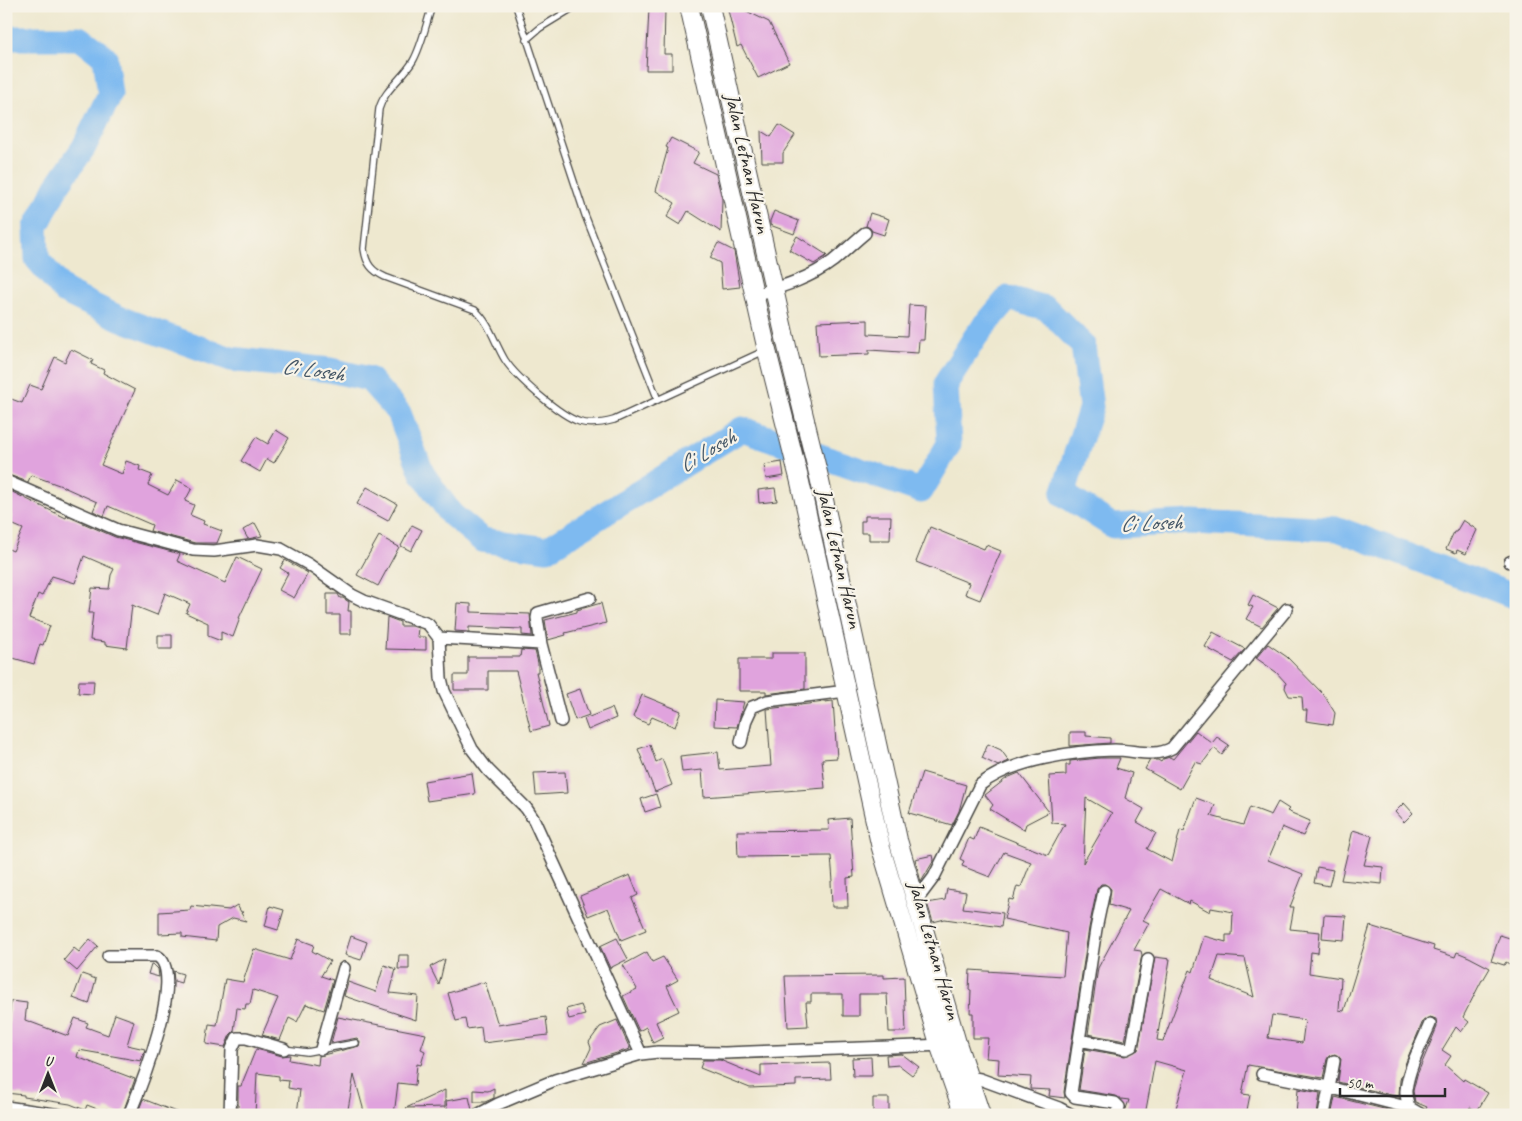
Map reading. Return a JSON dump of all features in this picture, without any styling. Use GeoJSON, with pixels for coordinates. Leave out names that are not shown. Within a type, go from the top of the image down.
{"type":"FeatureCollection","features":[{"type":"Feature","properties":{"kind":"main road","name":"Jalan Letnan Harun"},"geometry":{"type":"LineString","coordinates":[[688,6],[800,482],[881,848],[948,1045],[960,1076],[981,1115]]}},
{"type":"Feature","properties":{"kind":"main road","name":"Jalan Letnan Harun"},"geometry":{"type":"LineString","coordinates":[[710,6],[788,351],[819,477],[898,840],[916,901],[948,1045]]}},
{"type":"Feature","properties":{"kind":"main road","name":"Jalan Letnan Harun"},"geometry":{"type":"LineString","coordinates":[[960,1076],[964,1115]]}},
{"type":"Feature","properties":{"kind":"street"},"geometry":{"type":"LineString","coordinates":[[755,295],[774,290],[832,262],[865,233]]}},
{"type":"Feature","properties":{"kind":"street"},"geometry":{"type":"LineString","coordinates":[[6,481],[118,530],[193,550],[214,551],[258,545],[281,549],[308,564],[352,595],[428,624],[439,638],[440,678],[448,703],[479,760],[526,808],[534,820],[641,1054]]}},
{"type":"Feature","properties":{"kind":"street"},"geometry":{"type":"LineString","coordinates":[[561,721],[541,644],[538,613],[590,598]]}},
{"type":"Feature","properties":{"kind":"street"},"geometry":{"type":"LineString","coordinates":[[916,901],[934,877],[980,785],[988,778],[1037,760],[1074,753],[1117,750],[1146,753],[1166,751],[1172,748],[1217,696],[1287,609]]}},
{"type":"Feature","properties":{"kind":"street"},"geometry":{"type":"LineString","coordinates":[[439,638],[541,644]]}},
{"type":"Feature","properties":{"kind":"street"},"geometry":{"type":"LineString","coordinates":[[741,742],[746,720],[752,706],[767,701],[846,691]]}},
{"type":"Feature","properties":{"kind":"street"},"geometry":{"type":"LineString","coordinates":[[1104,891],[1096,930],[1071,1093],[1075,1097],[1115,1103],[1118,1107],[1116,1115]]}},
{"type":"Feature","properties":{"kind":"street"},"geometry":{"type":"LineString","coordinates":[[108,956],[157,956],[166,965],[168,991],[150,1064],[130,1115]]}},
{"type":"Feature","properties":{"kind":"street"},"geometry":{"type":"LineString","coordinates":[[1079,1040],[1126,1048],[1132,1046],[1148,959]]}},
{"type":"Feature","properties":{"kind":"street"},"geometry":{"type":"LineString","coordinates":[[321,1049],[344,968]]}},
{"type":"Feature","properties":{"kind":"street"},"geometry":{"type":"LineString","coordinates":[[1409,1111],[1405,1096],[1407,1080],[1430,1024]]}},
{"type":"Feature","properties":{"kind":"street"},"geometry":{"type":"LineString","coordinates":[[230,1115],[232,1050],[235,1041],[238,1038],[246,1038],[284,1049]]}},
{"type":"Feature","properties":{"kind":"street"},"geometry":{"type":"LineString","coordinates":[[477,1115],[554,1080],[641,1054],[658,1052],[725,1053],[948,1045]]}},
{"type":"Feature","properties":{"kind":"street"},"geometry":{"type":"LineString","coordinates":[[1324,1115],[1334,1061]]}},
{"type":"Feature","properties":{"kind":"street"},"geometry":{"type":"LineString","coordinates":[[1262,1074],[1328,1087],[1422,1115]]}},
{"type":"Feature","properties":{"kind":"street"},"geometry":{"type":"LineString","coordinates":[[960,1076],[980,1078],[1059,1108],[1072,1115]]}},
{"type":"Feature","properties":{"kind":"street"},"geometry":{"type":"LineString","coordinates":[[6,1107],[60,1115]]}},
{"type":"Feature","properties":{"kind":"lane"},"geometry":{"type":"LineString","coordinates":[[432,6],[416,56],[384,97],[379,109],[364,250],[369,266],[375,272],[385,277],[475,310],[483,319],[504,359],[518,376],[570,418],[580,422],[602,423],[614,420],[768,352]]}},
{"type":"Feature","properties":{"kind":"lane"},"geometry":{"type":"LineString","coordinates":[[516,6],[585,215],[658,400]]}},
{"type":"Feature","properties":{"kind":"lane"},"geometry":{"type":"LineString","coordinates":[[526,40],[550,21],[576,6]]}},
{"type":"Feature","properties":{"kind":"lane"},"geometry":{"type":"LineString","coordinates":[[284,1049],[306,1052],[356,1043]]}},
{"type":"Feature","properties":{"kind":"building"},"geometry":{"type":"Polygon","coordinates":[[[727,6],[736,6],[769,22],[789,63],[758,78],[741,45],[737,47],[727,6]]]}},
{"type":"Feature","properties":{"kind":"building"},"geometry":{"type":"Polygon","coordinates":[[[649,8],[665,9],[664,54],[672,54],[672,70],[646,70],[649,8]]]}},
{"type":"Feature","properties":{"kind":"building"},"geometry":{"type":"Polygon","coordinates":[[[779,125],[795,135],[783,153],[783,162],[762,162],[761,131],[771,137],[779,125]]]}},
{"type":"Feature","properties":{"kind":"building"},"geometry":{"type":"Polygon","coordinates":[[[671,138],[699,152],[693,163],[716,174],[722,199],[721,232],[688,211],[680,225],[667,217],[675,203],[656,191],[668,148],[666,147],[671,138]]]}},
{"type":"Feature","properties":{"kind":"building"},"geometry":{"type":"Polygon","coordinates":[[[774,211],[799,221],[794,234],[770,225],[774,211]]]}},
{"type":"Feature","properties":{"kind":"building"},"geometry":{"type":"Polygon","coordinates":[[[870,213],[889,219],[884,235],[872,231],[866,226],[870,213]]]}},
{"type":"Feature","properties":{"kind":"building"},"geometry":{"type":"Polygon","coordinates":[[[797,236],[827,255],[814,264],[789,250],[797,236]]]}},
{"type":"Feature","properties":{"kind":"building"},"geometry":{"type":"Polygon","coordinates":[[[718,243],[734,251],[740,287],[722,289],[720,263],[710,258],[718,243]]]}},
{"type":"Feature","properties":{"kind":"building"},"geometry":{"type":"Polygon","coordinates":[[[909,305],[926,306],[924,340],[919,340],[918,353],[869,350],[869,354],[819,356],[817,322],[868,320],[868,334],[907,336],[909,305]]]}},
{"type":"Feature","properties":{"kind":"building"},"geometry":{"type":"Polygon","coordinates":[[[71,349],[93,360],[91,364],[104,370],[103,373],[135,390],[101,465],[122,474],[126,461],[140,466],[139,470],[152,475],[148,485],[168,495],[177,480],[192,488],[185,501],[194,505],[190,515],[204,521],[203,524],[222,531],[217,543],[195,543],[150,531],[152,525],[108,506],[104,516],[93,511],[97,502],[59,485],[31,475],[28,482],[6,474],[6,397],[22,403],[30,385],[41,389],[55,357],[65,362],[71,349]]]}},
{"type":"Feature","properties":{"kind":"building"},"geometry":{"type":"Polygon","coordinates":[[[276,430],[289,438],[274,463],[267,459],[260,472],[241,461],[256,437],[268,444],[276,430]]]}},
{"type":"Feature","properties":{"kind":"building"},"geometry":{"type":"Polygon","coordinates":[[[782,462],[784,476],[766,479],[764,465],[782,462]]]}},
{"type":"Feature","properties":{"kind":"building"},"geometry":{"type":"Polygon","coordinates":[[[367,487],[397,504],[388,521],[357,504],[367,487]]]}},
{"type":"Feature","properties":{"kind":"building"},"geometry":{"type":"Polygon","coordinates":[[[775,488],[777,501],[759,503],[758,490],[775,488]]]}},
{"type":"Feature","properties":{"kind":"building"},"geometry":{"type":"Polygon","coordinates":[[[6,489],[66,518],[67,516],[115,537],[180,554],[177,561],[225,583],[237,557],[262,569],[239,618],[233,637],[221,632],[221,641],[208,636],[208,623],[186,613],[190,604],[165,593],[157,615],[132,605],[127,648],[105,645],[105,642],[90,640],[93,613],[89,613],[92,588],[109,589],[114,569],[84,556],[75,583],[52,576],[42,596],[38,594],[29,618],[50,626],[43,645],[40,644],[34,664],[6,656],[6,548],[13,551],[23,529],[9,523],[12,516],[6,513],[6,489]]]}},
{"type":"Feature","properties":{"kind":"building"},"geometry":{"type":"Polygon","coordinates":[[[865,516],[891,516],[890,540],[869,540],[869,533],[861,533],[861,521],[865,521],[865,516]]]}},
{"type":"Feature","properties":{"kind":"building"},"geometry":{"type":"Polygon","coordinates":[[[1463,520],[1477,530],[1466,554],[1457,550],[1456,553],[1446,549],[1454,532],[1456,532],[1463,520]]]}},
{"type":"Feature","properties":{"kind":"building"},"geometry":{"type":"Polygon","coordinates":[[[255,523],[262,536],[248,539],[243,530],[255,523]]]}},
{"type":"Feature","properties":{"kind":"building"},"geometry":{"type":"Polygon","coordinates":[[[412,525],[422,530],[411,551],[401,546],[412,525]]]}},
{"type":"Feature","properties":{"kind":"building"},"geometry":{"type":"Polygon","coordinates":[[[930,527],[984,549],[986,545],[1001,551],[980,600],[965,594],[969,583],[916,562],[930,527]]]}},
{"type":"Feature","properties":{"kind":"building"},"geometry":{"type":"Polygon","coordinates":[[[379,536],[399,547],[378,586],[357,575],[379,536]]]}},
{"type":"Feature","properties":{"kind":"building"},"geometry":{"type":"Polygon","coordinates":[[[285,560],[308,573],[294,598],[279,590],[288,573],[280,568],[285,560]]]}},
{"type":"Feature","properties":{"kind":"building"},"geometry":{"type":"Polygon","coordinates":[[[327,594],[338,594],[340,598],[349,602],[348,611],[351,611],[351,634],[340,634],[340,615],[327,615],[327,594]]]}},
{"type":"Feature","properties":{"kind":"building"},"geometry":{"type":"Polygon","coordinates":[[[1253,595],[1278,608],[1262,627],[1246,619],[1253,607],[1248,605],[1253,595]]]}},
{"type":"Feature","properties":{"kind":"building"},"geometry":{"type":"Polygon","coordinates":[[[457,603],[471,604],[471,612],[530,614],[532,636],[522,635],[522,629],[469,627],[469,632],[455,631],[457,603]]]}},
{"type":"Feature","properties":{"kind":"building"},"geometry":{"type":"Polygon","coordinates":[[[601,603],[606,623],[565,633],[566,635],[548,640],[545,620],[577,612],[577,610],[601,603]]]}},
{"type":"Feature","properties":{"kind":"building"},"geometry":{"type":"Polygon","coordinates":[[[387,617],[400,622],[400,626],[418,628],[417,637],[426,637],[426,650],[385,649],[387,617]]]}},
{"type":"Feature","properties":{"kind":"building"},"geometry":{"type":"Polygon","coordinates":[[[1213,632],[1245,649],[1233,662],[1205,647],[1213,632]]]}},
{"type":"Feature","properties":{"kind":"building"},"geometry":{"type":"Polygon","coordinates":[[[158,635],[172,635],[172,649],[158,649],[158,635]]]}},
{"type":"Feature","properties":{"kind":"building"},"geometry":{"type":"Polygon","coordinates":[[[1268,644],[1287,657],[1324,695],[1335,713],[1333,725],[1306,721],[1307,710],[1303,710],[1302,697],[1289,696],[1285,688],[1286,683],[1276,672],[1256,658],[1268,644]]]}},
{"type":"Feature","properties":{"kind":"building"},"geometry":{"type":"Polygon","coordinates":[[[521,650],[535,651],[538,663],[538,672],[536,672],[549,726],[531,731],[516,671],[488,671],[488,690],[454,690],[454,675],[468,675],[468,657],[520,657],[521,650]]]}},
{"type":"Feature","properties":{"kind":"building"},"geometry":{"type":"Polygon","coordinates":[[[772,653],[805,653],[805,689],[766,694],[766,691],[739,691],[739,659],[772,659],[772,653]]]}},
{"type":"Feature","properties":{"kind":"building"},"geometry":{"type":"Polygon","coordinates":[[[79,681],[94,681],[93,694],[78,693],[79,681]]]}},
{"type":"Feature","properties":{"kind":"building"},"geometry":{"type":"Polygon","coordinates":[[[580,689],[589,715],[575,720],[566,694],[580,689]]]}},
{"type":"Feature","properties":{"kind":"building"},"geometry":{"type":"Polygon","coordinates":[[[642,695],[681,711],[675,727],[652,717],[648,724],[633,717],[642,695]]]}},
{"type":"Feature","properties":{"kind":"building"},"geometry":{"type":"Polygon","coordinates":[[[715,700],[744,702],[737,727],[714,726],[715,700]]]}},
{"type":"Feature","properties":{"kind":"building"},"geometry":{"type":"Polygon","coordinates":[[[833,701],[837,758],[822,759],[825,788],[704,797],[702,770],[682,772],[680,756],[718,752],[720,770],[771,766],[767,709],[833,701]]]}},
{"type":"Feature","properties":{"kind":"building"},"geometry":{"type":"Polygon","coordinates":[[[612,708],[616,718],[588,730],[584,719],[612,708]]]}},
{"type":"Feature","properties":{"kind":"building"},"geometry":{"type":"Polygon","coordinates":[[[1196,731],[1212,743],[1217,737],[1229,745],[1222,755],[1214,748],[1202,764],[1195,762],[1180,789],[1145,769],[1150,760],[1161,762],[1163,759],[1170,757],[1173,759],[1196,731]]]}},
{"type":"Feature","properties":{"kind":"building"},"geometry":{"type":"Polygon","coordinates":[[[1070,732],[1086,732],[1086,736],[1110,738],[1110,743],[1070,746],[1070,732]]]}},
{"type":"Feature","properties":{"kind":"building"},"geometry":{"type":"Polygon","coordinates":[[[988,744],[1001,750],[1009,761],[998,766],[982,758],[988,744]]]}},
{"type":"Feature","properties":{"kind":"building"},"geometry":{"type":"Polygon","coordinates":[[[650,745],[656,762],[662,759],[672,785],[655,792],[638,749],[650,745]]]}},
{"type":"Feature","properties":{"kind":"building"},"geometry":{"type":"Polygon","coordinates":[[[1120,758],[1116,768],[1132,773],[1125,798],[1144,809],[1137,822],[1156,833],[1147,849],[1172,862],[1180,830],[1184,831],[1196,798],[1215,805],[1211,816],[1243,825],[1250,807],[1271,815],[1278,802],[1289,809],[1287,811],[1310,821],[1303,836],[1282,827],[1268,860],[1303,874],[1290,907],[1294,907],[1290,929],[1320,932],[1318,953],[1311,952],[1309,973],[1341,978],[1339,1010],[1344,1011],[1370,926],[1434,946],[1433,950],[1455,957],[1457,952],[1490,968],[1463,1017],[1469,1022],[1461,1032],[1456,1027],[1442,1050],[1451,1056],[1445,1065],[1463,1081],[1464,1079],[1488,1093],[1477,1111],[1470,1107],[1467,1115],[1429,1115],[1427,1107],[1415,1102],[1413,1091],[1417,1075],[1437,1027],[1436,1019],[1430,1017],[1423,1021],[1406,1062],[1400,1080],[1399,1097],[1338,1082],[1341,1059],[1335,1054],[1327,1059],[1323,1078],[1248,1065],[1242,1094],[1250,1095],[1246,1115],[1174,1115],[1187,1070],[1155,1061],[1145,1115],[1124,1115],[1129,1100],[1079,1090],[1085,1049],[1125,1056],[1138,1050],[1155,957],[1170,959],[1157,1040],[1163,1041],[1190,970],[1193,972],[1204,936],[1226,942],[1226,935],[1232,935],[1233,912],[1211,908],[1210,912],[1190,901],[1189,904],[1161,889],[1143,920],[1149,923],[1134,950],[1141,951],[1142,955],[1125,1041],[1088,1034],[1098,968],[1129,911],[1109,905],[1111,889],[1105,884],[1101,884],[1097,889],[1089,928],[1064,1092],[1065,1098],[1049,1096],[1050,1090],[1030,1089],[1031,1077],[998,1075],[999,1059],[986,1058],[988,1038],[973,1038],[973,1013],[970,1013],[970,970],[1063,976],[1067,933],[1004,919],[1009,899],[1013,900],[1017,886],[1021,887],[1031,862],[1004,852],[990,877],[962,866],[964,861],[960,859],[969,838],[974,840],[979,827],[1048,855],[1065,824],[1052,823],[1049,776],[1066,775],[1066,765],[1070,765],[1070,761],[1120,758]],[[1086,798],[1083,863],[1112,813],[1086,798]],[[1219,956],[1211,980],[1254,997],[1245,958],[1219,956]],[[1272,1015],[1268,1038],[1302,1043],[1305,1020],[1272,1015]]]}},
{"type":"Feature","properties":{"kind":"building"},"geometry":{"type":"Polygon","coordinates":[[[565,772],[567,793],[536,795],[534,773],[565,772]]]}},
{"type":"Feature","properties":{"kind":"building"},"geometry":{"type":"Polygon","coordinates":[[[922,772],[966,785],[959,811],[952,825],[909,813],[922,772]]]}},
{"type":"Feature","properties":{"kind":"building"},"geometry":{"type":"Polygon","coordinates":[[[472,773],[475,794],[427,801],[424,781],[472,773]]]}},
{"type":"Feature","properties":{"kind":"building"},"geometry":{"type":"Polygon","coordinates":[[[1019,773],[1049,812],[1026,824],[1024,830],[990,809],[993,805],[985,795],[1007,778],[1019,773]]]}},
{"type":"Feature","properties":{"kind":"building"},"geometry":{"type":"Polygon","coordinates":[[[656,794],[660,807],[645,812],[641,799],[656,794]]]}},
{"type":"Feature","properties":{"kind":"building"},"geometry":{"type":"Polygon","coordinates":[[[1404,803],[1413,813],[1404,822],[1395,812],[1404,803]]]}},
{"type":"Feature","properties":{"kind":"building"},"geometry":{"type":"Polygon","coordinates":[[[850,818],[854,877],[847,878],[848,907],[832,907],[831,881],[833,881],[831,856],[738,857],[737,831],[829,830],[828,820],[850,818]]]}},
{"type":"Feature","properties":{"kind":"building"},"geometry":{"type":"Polygon","coordinates":[[[1353,830],[1372,836],[1364,865],[1383,867],[1382,884],[1341,880],[1353,830]]]}},
{"type":"Feature","properties":{"kind":"building"},"geometry":{"type":"Polygon","coordinates":[[[933,855],[934,860],[921,882],[915,859],[933,855]]]}},
{"type":"Feature","properties":{"kind":"building"},"geometry":{"type":"Polygon","coordinates":[[[1317,867],[1333,870],[1329,886],[1314,883],[1317,867]]]}},
{"type":"Feature","properties":{"kind":"building"},"geometry":{"type":"Polygon","coordinates":[[[630,875],[638,895],[632,898],[646,930],[621,940],[608,908],[588,916],[580,896],[630,875]]]}},
{"type":"Feature","properties":{"kind":"building"},"geometry":{"type":"Polygon","coordinates":[[[947,889],[966,892],[963,908],[1003,913],[1001,927],[945,919],[933,922],[927,903],[945,900],[947,889]]]}},
{"type":"Feature","properties":{"kind":"building"},"geometry":{"type":"Polygon","coordinates":[[[237,905],[241,912],[243,912],[241,913],[246,921],[233,918],[217,927],[216,941],[182,937],[182,933],[159,934],[159,912],[190,910],[191,906],[229,910],[237,905]]]}},
{"type":"Feature","properties":{"kind":"building"},"geometry":{"type":"Polygon","coordinates":[[[270,906],[284,910],[278,930],[265,926],[270,906]]]}},
{"type":"Feature","properties":{"kind":"building"},"geometry":{"type":"Polygon","coordinates":[[[1324,915],[1346,916],[1344,940],[1322,938],[1324,915]]]}},
{"type":"Feature","properties":{"kind":"building"},"geometry":{"type":"Polygon","coordinates":[[[1500,935],[1516,940],[1516,968],[1506,962],[1504,965],[1491,961],[1500,935]]]}},
{"type":"Feature","properties":{"kind":"building"},"geometry":{"type":"Polygon","coordinates":[[[351,936],[367,942],[361,960],[345,955],[351,936]]]}},
{"type":"Feature","properties":{"kind":"building"},"geometry":{"type":"Polygon","coordinates":[[[617,938],[628,959],[610,968],[600,946],[617,938]]]}},
{"type":"Feature","properties":{"kind":"building"},"geometry":{"type":"Polygon","coordinates":[[[90,939],[98,946],[77,971],[64,960],[74,948],[79,952],[90,939]]]}},
{"type":"Feature","properties":{"kind":"building"},"geometry":{"type":"Polygon","coordinates":[[[298,939],[314,945],[312,951],[330,961],[321,976],[333,980],[324,1010],[306,1004],[297,1022],[289,1018],[280,1040],[262,1035],[278,998],[253,990],[250,1004],[246,1004],[245,1009],[237,1008],[234,1031],[230,1035],[225,1047],[206,1044],[209,1024],[217,1025],[225,979],[243,982],[254,949],[290,960],[298,939]]]}},
{"type":"Feature","properties":{"kind":"building"},"geometry":{"type":"Polygon","coordinates":[[[647,952],[652,962],[663,957],[678,980],[667,986],[679,1011],[656,1022],[663,1038],[653,1043],[646,1027],[639,1031],[623,996],[637,989],[623,965],[647,952]]]}},
{"type":"Feature","properties":{"kind":"building"},"geometry":{"type":"Polygon","coordinates":[[[399,955],[409,955],[409,969],[398,969],[399,955]]]}},
{"type":"Feature","properties":{"kind":"building"},"geometry":{"type":"Polygon","coordinates":[[[445,959],[439,985],[430,967],[445,959]]]}},
{"type":"Feature","properties":{"kind":"building"},"geometry":{"type":"Polygon","coordinates":[[[151,964],[158,969],[159,977],[148,974],[151,964]]]}},
{"type":"Feature","properties":{"kind":"building"},"geometry":{"type":"Polygon","coordinates":[[[384,965],[396,969],[390,993],[418,996],[416,1020],[344,996],[348,982],[376,992],[384,965]]]}},
{"type":"Feature","properties":{"kind":"building"},"geometry":{"type":"Polygon","coordinates":[[[173,971],[183,974],[181,983],[174,981],[173,971]]]}},
{"type":"Feature","properties":{"kind":"building"},"geometry":{"type":"Polygon","coordinates":[[[82,974],[96,979],[89,1004],[73,998],[82,974]]]}},
{"type":"Feature","properties":{"kind":"building"},"geometry":{"type":"Polygon","coordinates":[[[884,975],[884,978],[904,977],[906,1032],[889,1032],[887,994],[859,994],[859,1016],[843,1016],[843,994],[811,994],[811,1002],[806,1002],[808,1026],[788,1027],[785,976],[884,975]]]}},
{"type":"Feature","properties":{"kind":"building"},"geometry":{"type":"Polygon","coordinates":[[[485,982],[498,1025],[546,1017],[548,1035],[483,1043],[481,1027],[467,1029],[465,1019],[456,1021],[448,993],[485,982]]]}},
{"type":"Feature","properties":{"kind":"building"},"geometry":{"type":"Polygon","coordinates":[[[11,1001],[27,1003],[25,1020],[68,1036],[75,1018],[88,1023],[86,1027],[108,1035],[115,1014],[134,1021],[127,1045],[145,1049],[141,1061],[79,1050],[77,1057],[135,1079],[122,1115],[106,1109],[105,1112],[87,1105],[85,1110],[70,1104],[6,1093],[6,1049],[11,1001]]]}},
{"type":"Feature","properties":{"kind":"building"},"geometry":{"type":"Polygon","coordinates":[[[581,1005],[585,1015],[569,1019],[566,1009],[581,1005]]]}},
{"type":"Feature","properties":{"kind":"building"},"geometry":{"type":"Polygon","coordinates":[[[338,1017],[426,1034],[421,1049],[425,1051],[421,1065],[417,1064],[415,1085],[398,1083],[394,1115],[365,1115],[354,1075],[347,1115],[297,1114],[300,1090],[288,1088],[289,1081],[279,1080],[279,1076],[257,1073],[255,1115],[238,1115],[238,1086],[241,1086],[256,1049],[282,1056],[290,1055],[289,1060],[318,1065],[319,1056],[359,1046],[360,1042],[357,1038],[331,1043],[338,1017]]]}},
{"type":"Feature","properties":{"kind":"building"},"geometry":{"type":"Polygon","coordinates":[[[617,1020],[630,1049],[584,1063],[591,1048],[589,1042],[600,1027],[617,1020]]]}},
{"type":"Feature","properties":{"kind":"building"},"geometry":{"type":"Polygon","coordinates":[[[902,1054],[919,1067],[912,1075],[899,1065],[887,1066],[886,1055],[902,1054]]]}},
{"type":"Feature","properties":{"kind":"building"},"geometry":{"type":"Polygon","coordinates":[[[871,1057],[872,1076],[853,1076],[852,1058],[871,1057]]]}},
{"type":"Feature","properties":{"kind":"building"},"geometry":{"type":"Polygon","coordinates":[[[703,1060],[720,1060],[761,1077],[761,1065],[830,1063],[831,1079],[796,1080],[796,1086],[750,1088],[700,1068],[703,1060]]]}},
{"type":"Feature","properties":{"kind":"building"},"geometry":{"type":"Polygon","coordinates":[[[494,1088],[494,1098],[485,1102],[474,1102],[474,1090],[488,1091],[494,1088]]]}},
{"type":"Feature","properties":{"kind":"building"},"geometry":{"type":"Polygon","coordinates":[[[1298,1089],[1320,1093],[1317,1115],[1296,1115],[1298,1089]]]}},
{"type":"Feature","properties":{"kind":"building"},"geometry":{"type":"Polygon","coordinates":[[[445,1090],[445,1107],[406,1108],[445,1090]]]}},
{"type":"Feature","properties":{"kind":"building"},"geometry":{"type":"Polygon","coordinates":[[[469,1097],[472,1110],[470,1112],[448,1115],[446,1101],[469,1097]]]}},
{"type":"Feature","properties":{"kind":"building"},"geometry":{"type":"Polygon","coordinates":[[[1335,1097],[1392,1111],[1391,1115],[1353,1115],[1332,1112],[1335,1097]]]}},
{"type":"Feature","properties":{"kind":"building"},"geometry":{"type":"Polygon","coordinates":[[[873,1098],[889,1098],[889,1112],[873,1112],[873,1098]]]}},
{"type":"Feature","properties":{"kind":"building"},"geometry":{"type":"Polygon","coordinates":[[[143,1099],[181,1114],[181,1115],[137,1115],[143,1099]]]}},
{"type":"Feature","properties":{"kind":"waterway","name":"Ci Loseh"},"geometry":{"type":"LineString","coordinates":[[6,38],[80,38],[105,57],[110,94],[84,147],[57,186],[36,227],[37,259],[65,292],[119,318],[231,359],[330,370],[369,379],[399,413],[422,473],[451,514],[482,540],[547,549],[742,429],[921,491],[949,444],[946,383],[976,336],[1008,298],[1046,308],[1083,345],[1091,407],[1063,494],[1113,526],[1193,522],[1338,529],[1516,597]]}}]}
